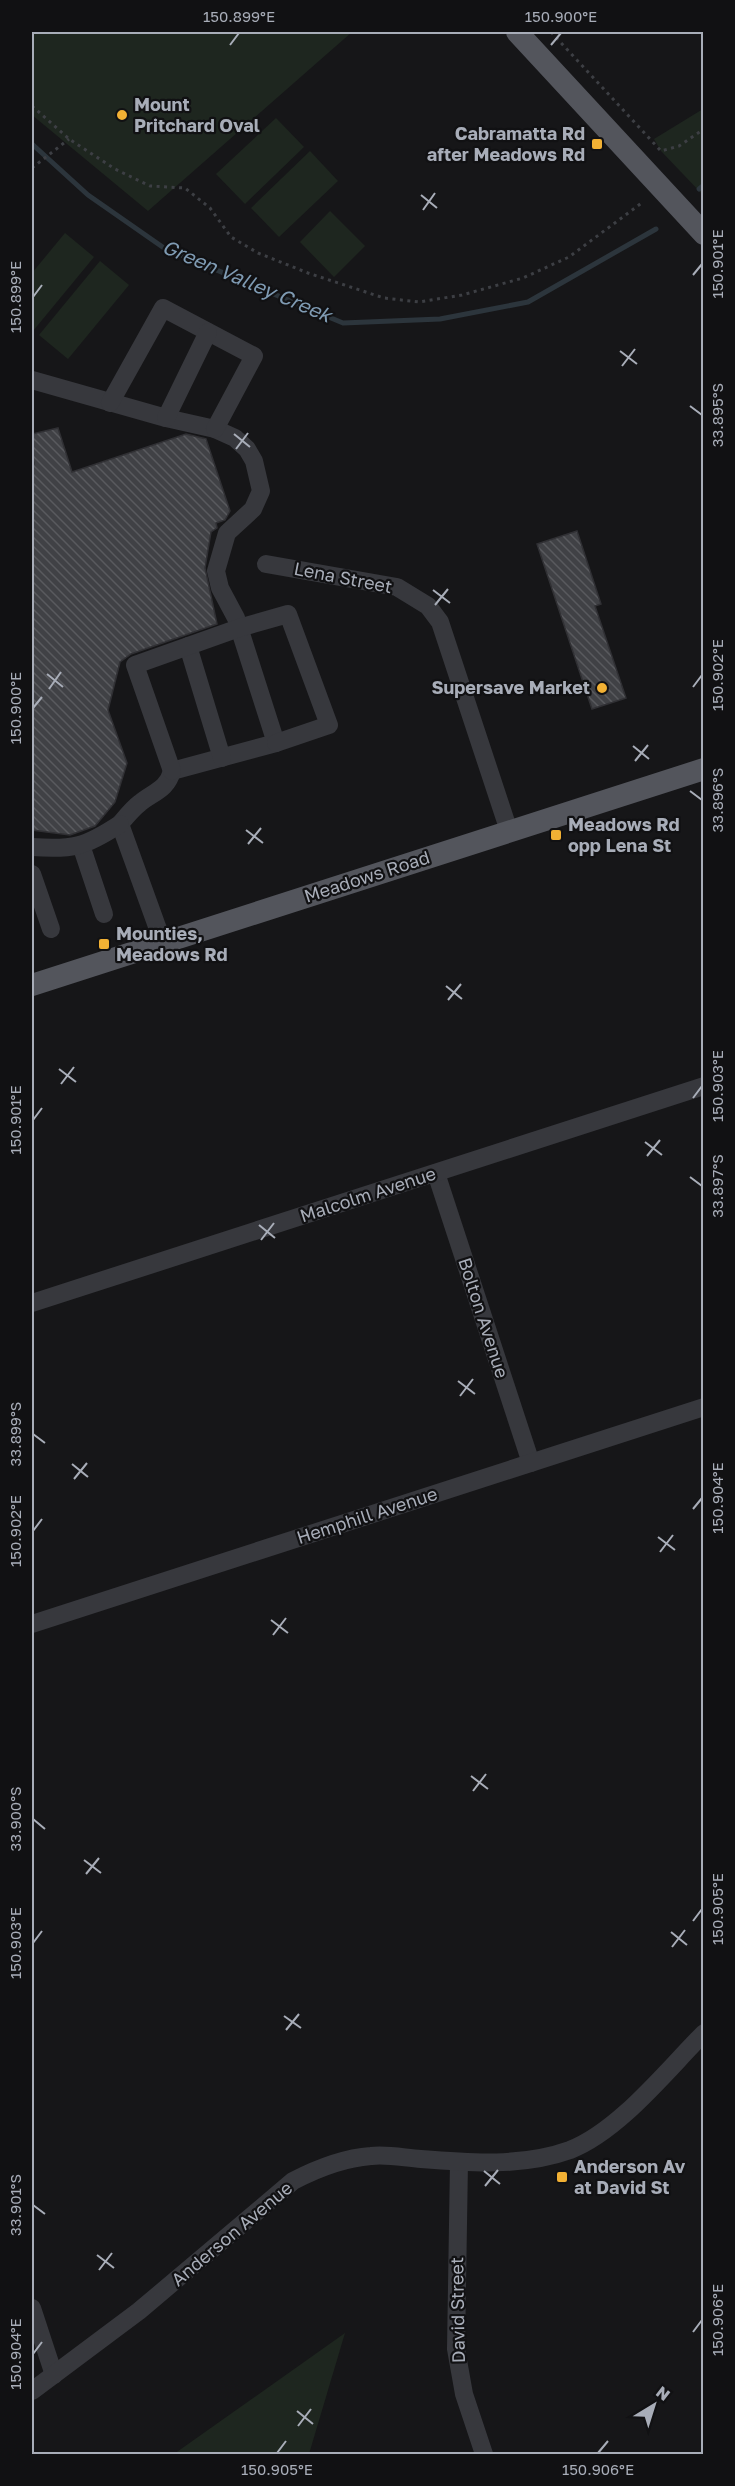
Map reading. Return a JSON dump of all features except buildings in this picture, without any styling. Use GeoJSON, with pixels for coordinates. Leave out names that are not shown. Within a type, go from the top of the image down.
{"type":"FeatureCollection","features":[{"type":"Feature","properties":{"kind":"main road"},"geometry":{"type":"LineString","coordinates":[[517,32],[704,234]]}},
{"type":"Feature","properties":{"kind":"main road","name":"Meadows Road"},"geometry":{"type":"LineString","coordinates":[[32,986],[704,769]]}},
{"type":"Feature","properties":{"kind":"street"},"geometry":{"type":"LineString","coordinates":[[110,403],[163,308],[254,356],[215,429]]}},
{"type":"Feature","properties":{"kind":"street"},"geometry":{"type":"LineString","coordinates":[[166,418],[208,332]]}},
{"type":"Feature","properties":{"kind":"street"},"geometry":{"type":"LineString","coordinates":[[33,383],[215,429],[235,438],[247,449],[254,461],[261,491],[252,509],[227,534],[216,571],[220,588],[239,628],[276,743]]}},
{"type":"Feature","properties":{"kind":"street","name":"Lena Street"},"geometry":{"type":"LineString","coordinates":[[266,564],[397,587],[428,606],[440,622],[509,831]]}},
{"type":"Feature","properties":{"kind":"street"},"geometry":{"type":"LineString","coordinates":[[32,847],[56,849],[81,845],[97,839],[120,824],[140,802],[156,794],[169,781],[172,771],[135,665],[239,628],[288,614],[329,724],[276,743],[172,771]]}},
{"type":"Feature","properties":{"kind":"street"},"geometry":{"type":"LineString","coordinates":[[188,646],[222,758]]}},
{"type":"Feature","properties":{"kind":"street"},"geometry":{"type":"LineString","coordinates":[[120,824],[163,943]]}},
{"type":"Feature","properties":{"kind":"street"},"geometry":{"type":"LineString","coordinates":[[81,845],[104,914]]}},
{"type":"Feature","properties":{"kind":"street"},"geometry":{"type":"LineString","coordinates":[[32,874],[51,929]]}},
{"type":"Feature","properties":{"kind":"street","name":"Malcolm Avenue"},"geometry":{"type":"LineString","coordinates":[[32,1303],[704,1086]]}},
{"type":"Feature","properties":{"kind":"street","name":"Bolton Avenue"},"geometry":{"type":"LineString","coordinates":[[436,1173],[531,1463]]}},
{"type":"Feature","properties":{"kind":"street","name":"Hemphill Avenue"},"geometry":{"type":"LineString","coordinates":[[32,1624],[704,1407]]}},
{"type":"Feature","properties":{"kind":"street","name":"Anderson Avenue"},"geometry":{"type":"LineString","coordinates":[[32,2391],[188,2272],[270,2198],[293,2181],[318,2168],[372,2156],[459,2162],[516,2162],[545,2158],[572,2149],[598,2135],[621,2117],[704,2033]]}},
{"type":"Feature","properties":{"kind":"street","name":"David Street"},"geometry":{"type":"LineString","coordinates":[[459,2162],[456,2349],[464,2394],[484,2454]]}},
{"type":"Feature","properties":{"kind":"street"},"geometry":{"type":"LineString","coordinates":[[32,2308],[54,2375]]}},
{"type":"Feature","properties":{"kind":"path"},"geometry":{"type":"LineString","coordinates":[[551,32],[661,151],[679,146],[704,129]]}},
{"type":"Feature","properties":{"kind":"path"},"geometry":{"type":"LineString","coordinates":[[32,106],[69,139],[115,169],[150,186],[185,188],[210,208],[231,237],[258,253],[308,273],[384,298],[419,302],[462,295],[532,274],[568,257],[644,202]]}},
{"type":"Feature","properties":{"kind":"path"},"geometry":{"type":"LineString","coordinates":[[32,168],[69,139]]}},
{"type":"Feature","properties":{"kind":"shaded area","name":"Mount Pritchard Oval"},"geometry":{"type":"Polygon","coordinates":[[[32,32],[352,32],[148,211],[32,115],[32,32]]]}},
{"type":"Feature","properties":{"kind":"shaded area"},"geometry":{"type":"Polygon","coordinates":[[[703,109],[703,195],[661,151],[654,139],[703,109]]]}},
{"type":"Feature","properties":{"kind":"shaded area"},"geometry":{"type":"Polygon","coordinates":[[[276,118],[304,147],[245,204],[216,174],[276,118]]]}},
{"type":"Feature","properties":{"kind":"shaded area"},"geometry":{"type":"Polygon","coordinates":[[[310,151],[338,181],[279,237],[251,208],[310,151]]]}},
{"type":"Feature","properties":{"kind":"shaded area"},"geometry":{"type":"Polygon","coordinates":[[[330,211],[365,246],[334,277],[300,242],[330,211]]]}},
{"type":"Feature","properties":{"kind":"shaded area"},"geometry":{"type":"Polygon","coordinates":[[[65,233],[94,257],[33,331],[32,273],[65,233]]]}},
{"type":"Feature","properties":{"kind":"shaded area"},"geometry":{"type":"Polygon","coordinates":[[[100,261],[129,285],[68,359],[39,335],[100,261]]]}},
{"type":"Feature","properties":{"kind":"shaded area"},"geometry":{"type":"Polygon","coordinates":[[[345,2333],[309,2454],[174,2454],[345,2333]]]}},
{"type":"Feature","properties":{"kind":"waterway","name":"Green Valley Creek"},"geometry":{"type":"LineString","coordinates":[[32,144],[88,195],[164,248],[343,323],[440,319],[528,302],[656,229]]}},
{"type":"Feature","properties":{"kind":"waterway","name":"Green Valley Creek"},"geometry":{"type":"LineString","coordinates":[[699,189],[704,185]]}},
{"type":"Feature","properties":{"kind":"place","name":"Mount Pritchard Oval"},"geometry":{"type":"Point","coordinates":[122,115]}},
{"type":"Feature","properties":{"kind":"place","name":"Cabramatta Rd after Meadows Rd"},"geometry":{"type":"Point","coordinates":[597,144]}},
{"type":"Feature","properties":{"kind":"place","name":"Supersave Market"},"geometry":{"type":"Point","coordinates":[602,688]}},
{"type":"Feature","properties":{"kind":"place","name":"Meadows Rd opp Lena St"},"geometry":{"type":"Point","coordinates":[556,835]}},
{"type":"Feature","properties":{"kind":"place","name":"Mounties, Meadows Rd"},"geometry":{"type":"Point","coordinates":[104,944]}},
{"type":"Feature","properties":{"kind":"place","name":"Anderson Av at David St"},"geometry":{"type":"Point","coordinates":[562,2177]}}]}
